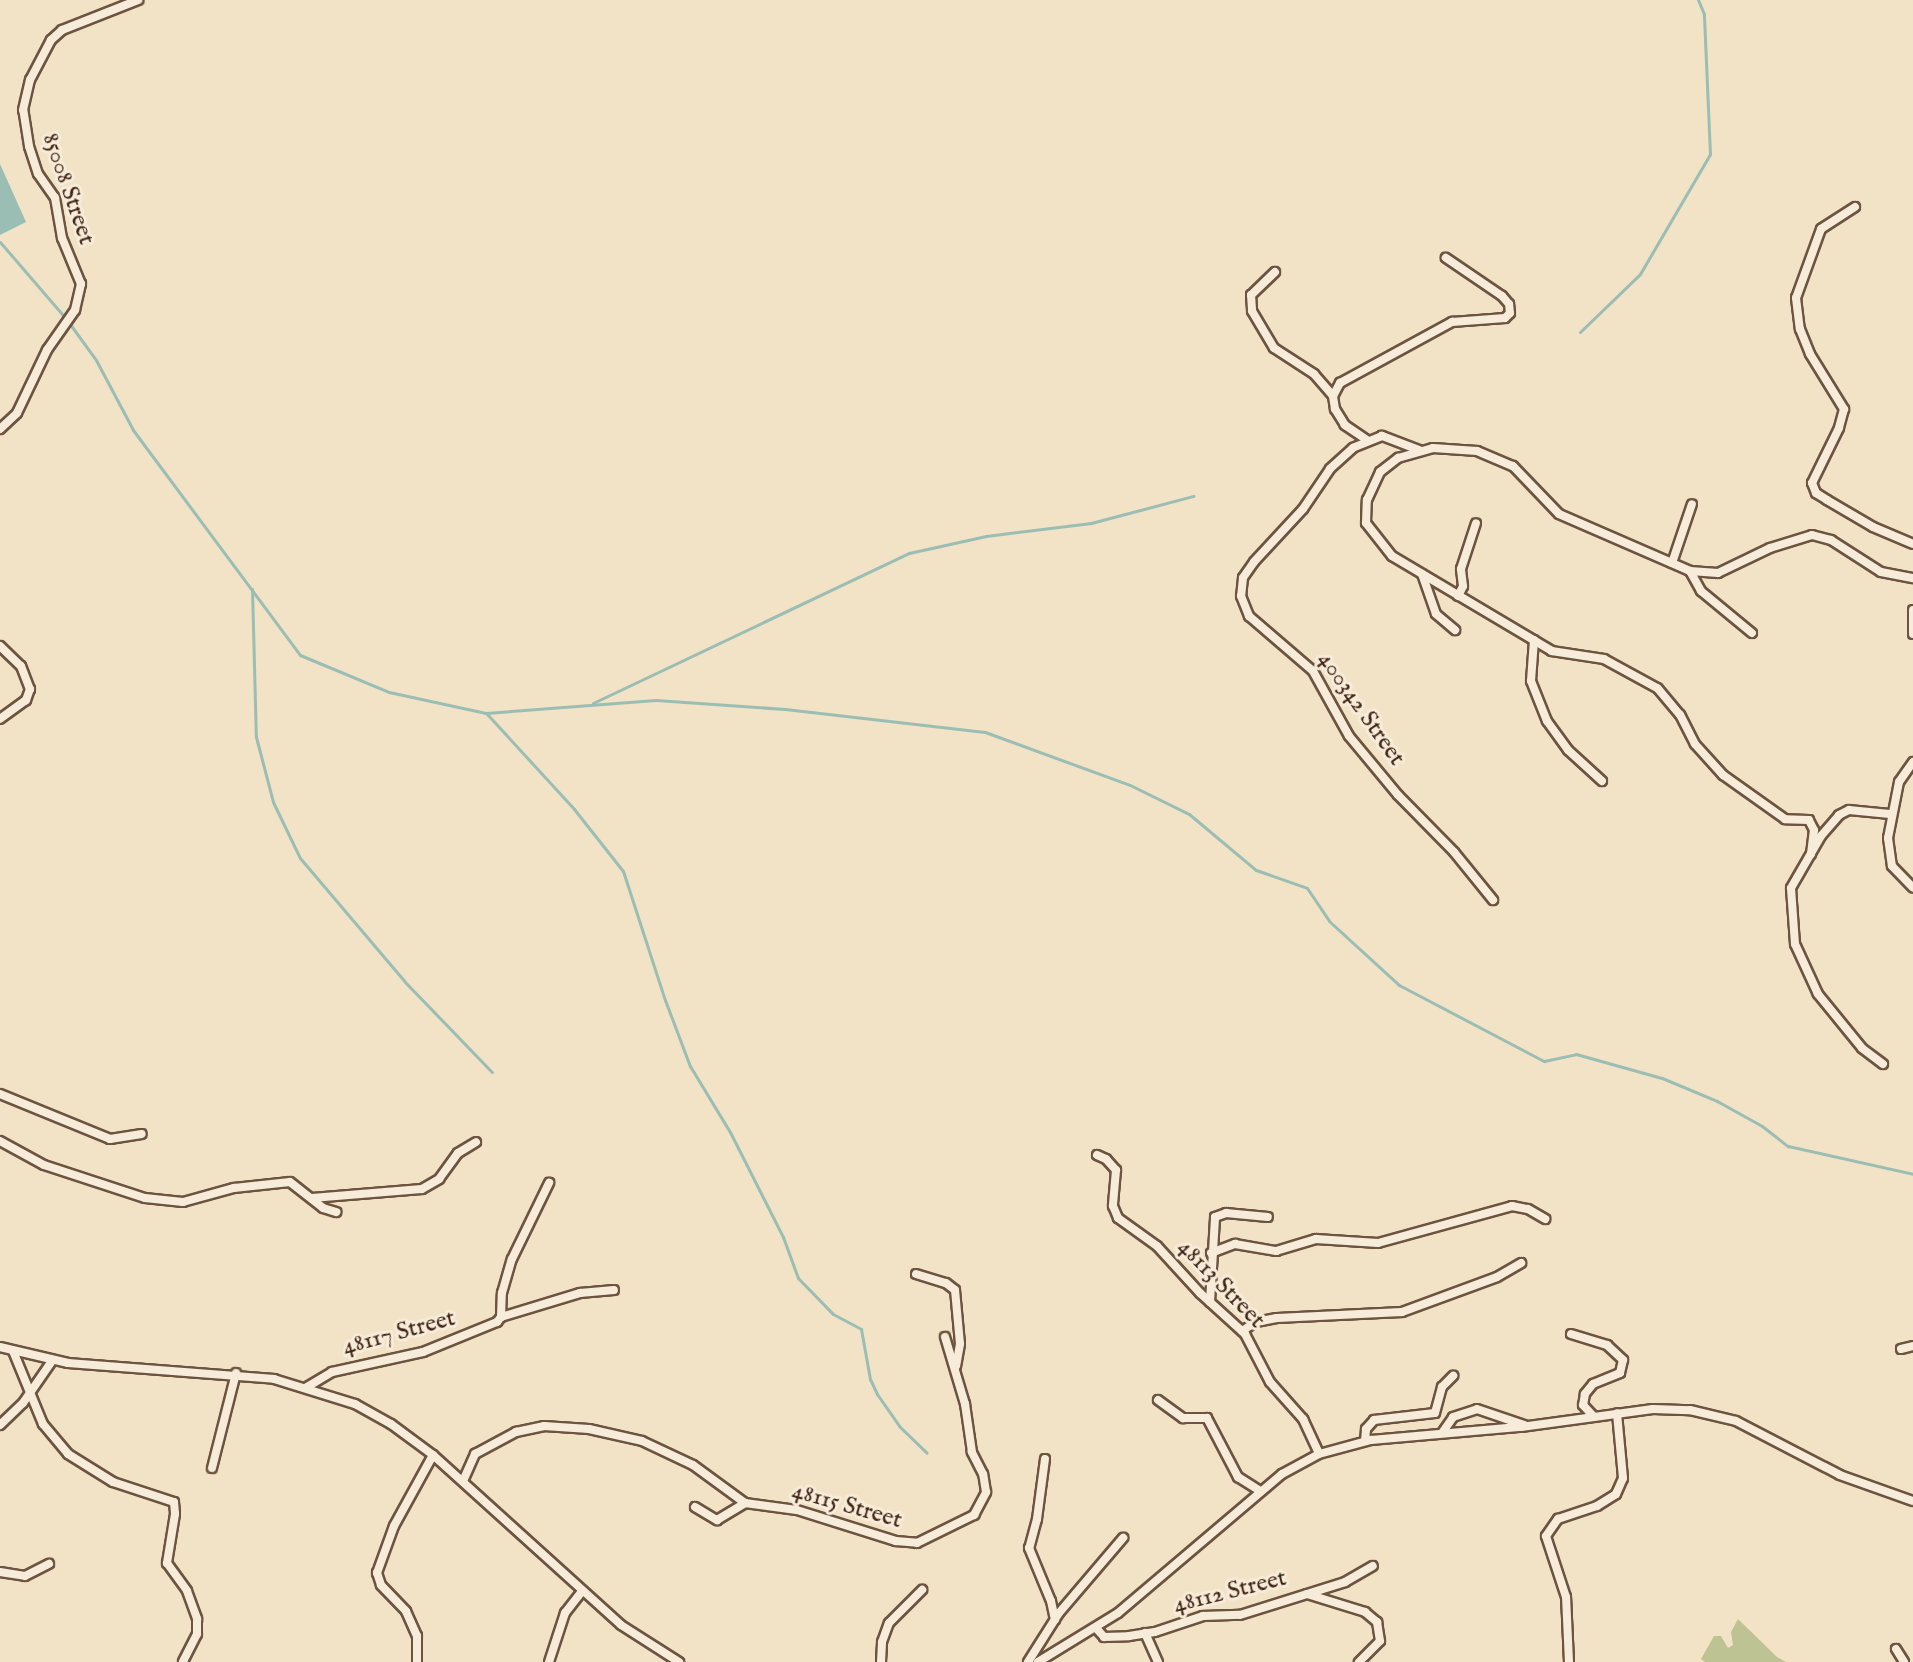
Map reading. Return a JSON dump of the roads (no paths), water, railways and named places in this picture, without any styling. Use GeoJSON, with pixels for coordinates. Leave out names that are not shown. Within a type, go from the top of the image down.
{"type":"FeatureCollection","features":[{"type":"Feature","properties":{"kind":"street","name":"85008 Street"},"geometry":{"type":"LineString","coordinates":[[0,429],[17,413],[47,350],[75,310],[81,284],[62,238],[55,198],[38,174],[29,146],[23,110],[30,80],[45,50],[62,30],[138,0]]}},
{"type":"Feature","properties":{"kind":"street"},"geometry":{"type":"LineString","coordinates":[[1855,207],[1821,229],[1796,298],[1800,329],[1810,354],[1844,409],[1839,428],[1814,477],[1813,489],[1873,527],[1913,544]]}},
{"type":"Feature","properties":{"kind":"street"},"geometry":{"type":"LineString","coordinates":[[1333,396],[1335,389],[1348,376],[1418,343],[1446,325],[1459,320],[1508,316],[1509,304],[1502,296],[1446,258]]}},
{"type":"Feature","properties":{"kind":"street"},"geometry":{"type":"LineString","coordinates":[[1275,272],[1251,295],[1252,311],[1274,348],[1314,374],[1333,396],[1339,417],[1367,440],[1393,438],[1419,450]]}},
{"type":"Feature","properties":{"kind":"street","name":"400342 Street"},"geometry":{"type":"LineString","coordinates":[[1367,440],[1330,469],[1303,509],[1254,562],[1243,578],[1241,596],[1249,616],[1313,671],[1349,736],[1493,900]]}},
{"type":"Feature","properties":{"kind":"street"},"geometry":{"type":"LineString","coordinates":[[1811,854],[1814,830],[1809,820],[1785,819],[1723,775],[1695,744],[1680,715],[1657,688],[1604,659],[1552,651],[1392,556],[1366,523],[1367,500],[1380,472],[1398,458],[1419,450],[1462,449],[1504,460],[1559,514],[1690,571],[1710,574],[1727,571],[1770,548],[1812,535],[1831,540],[1881,572],[1913,578]]}},
{"type":"Feature","properties":{"kind":"street"},"geometry":{"type":"LineString","coordinates":[[1672,563],[1692,504]]}},
{"type":"Feature","properties":{"kind":"street"},"geometry":{"type":"LineString","coordinates":[[1458,596],[1463,586],[1461,569],[1476,523]]}},
{"type":"Feature","properties":{"kind":"street"},"geometry":{"type":"LineString","coordinates":[[1690,571],[1701,591],[1752,633]]}},
{"type":"Feature","properties":{"kind":"street"},"geometry":{"type":"LineString","coordinates":[[1422,574],[1436,614],[1455,630]]}},
{"type":"Feature","properties":{"kind":"street"},"geometry":{"type":"LineString","coordinates":[[1913,610],[1913,634]]}},
{"type":"Feature","properties":{"kind":"street"},"geometry":{"type":"LineString","coordinates":[[1534,640],[1531,681],[1547,721],[1568,750],[1602,781]]}},
{"type":"Feature","properties":{"kind":"street"},"geometry":{"type":"LineString","coordinates":[[0,646],[21,666],[30,689],[26,700],[0,719]]}},
{"type":"Feature","properties":{"kind":"street"},"geometry":{"type":"LineString","coordinates":[[1913,762],[1899,782],[1890,814],[1889,857],[1898,874],[1913,888]]}},
{"type":"Feature","properties":{"kind":"street"},"geometry":{"type":"LineString","coordinates":[[1883,1064],[1862,1048],[1823,1001],[1799,956],[1791,888],[1830,824],[1844,812],[1890,814]]}},
{"type":"Feature","properties":{"kind":"street"},"geometry":{"type":"LineString","coordinates":[[0,1094],[110,1139],[142,1134]]}},
{"type":"Feature","properties":{"kind":"street"},"geometry":{"type":"LineString","coordinates":[[0,1141],[53,1168],[157,1201],[183,1202],[234,1188],[283,1182],[296,1184],[311,1198],[336,1212]]}},
{"type":"Feature","properties":{"kind":"street"},"geometry":{"type":"LineString","coordinates":[[311,1198],[422,1189],[439,1179],[458,1153],[476,1142]]}},
{"type":"Feature","properties":{"kind":"street","name":"48113 Street"},"geometry":{"type":"LineString","coordinates":[[1097,1155],[1106,1159],[1116,1170],[1113,1206],[1118,1218],[1157,1246],[1242,1331],[1270,1382],[1303,1419],[1319,1454]]}},
{"type":"Feature","properties":{"kind":"street"},"geometry":{"type":"LineString","coordinates":[[501,1317],[507,1273],[549,1183]]}},
{"type":"Feature","properties":{"kind":"street"},"geometry":{"type":"LineString","coordinates":[[1211,1253],[1235,1244],[1276,1251],[1316,1239],[1378,1243],[1512,1206],[1528,1209],[1545,1219]]}},
{"type":"Feature","properties":{"kind":"street"},"geometry":{"type":"LineString","coordinates":[[1210,1302],[1215,1217],[1226,1213],[1268,1217]]}},
{"type":"Feature","properties":{"kind":"street"},"geometry":{"type":"LineString","coordinates":[[1242,1331],[1256,1322],[1277,1318],[1402,1312],[1497,1277],[1521,1263]]}},
{"type":"Feature","properties":{"kind":"street"},"geometry":{"type":"LineString","coordinates":[[916,1274],[946,1283],[955,1290],[960,1344],[955,1369]]}},
{"type":"Feature","properties":{"kind":"street","name":"48117 Street"},"geometry":{"type":"LineString","coordinates":[[307,1387],[332,1372],[451,1343],[501,1317],[580,1293],[614,1290]]}},
{"type":"Feature","properties":{"kind":"street"},"geometry":{"type":"LineString","coordinates":[[1571,1334],[1607,1345],[1623,1360],[1620,1373],[1593,1384],[1585,1394],[1583,1405],[1594,1417]]}},
{"type":"Feature","properties":{"kind":"street","name":"48115 Street"},"geometry":{"type":"LineString","coordinates":[[745,1503],[797,1510],[909,1544],[925,1541],[974,1515],[984,1501],[986,1481],[972,1452],[955,1369],[945,1337]]}},
{"type":"Feature","properties":{"kind":"street"},"geometry":{"type":"LineString","coordinates":[[1901,1349],[1913,1346]]}},
{"type":"Feature","properties":{"kind":"street"},"geometry":{"type":"LineString","coordinates":[[0,1347],[52,1361],[236,1373],[307,1387],[372,1412],[433,1455],[582,1591],[642,1641],[679,1662]]}},
{"type":"Feature","properties":{"kind":"street"},"geometry":{"type":"LineString","coordinates":[[13,1351],[47,1432],[68,1454],[113,1482],[174,1502],[167,1563],[187,1591],[197,1619],[197,1634],[184,1660]]}},
{"type":"Feature","properties":{"kind":"street"},"geometry":{"type":"LineString","coordinates":[[0,1425],[31,1392],[52,1361]]}},
{"type":"Feature","properties":{"kind":"street"},"geometry":{"type":"LineString","coordinates":[[212,1468],[236,1373]]}},
{"type":"Feature","properties":{"kind":"street"},"geometry":{"type":"LineString","coordinates":[[1365,1441],[1366,1429],[1374,1420],[1435,1413],[1442,1387],[1453,1376]]}},
{"type":"Feature","properties":{"kind":"street"},"geometry":{"type":"LineString","coordinates":[[1158,1400],[1183,1418],[1207,1418],[1238,1477],[1260,1491]]}},
{"type":"Feature","properties":{"kind":"street"},"geometry":{"type":"LineString","coordinates":[[1038,1662],[1096,1628],[1164,1577],[1282,1474],[1319,1454],[1365,1441],[1673,1408],[1708,1412],[1773,1438],[1840,1475],[1913,1501]]}},
{"type":"Feature","properties":{"kind":"street"},"geometry":{"type":"LineString","coordinates":[[1442,1433],[1453,1417],[1477,1409],[1494,1412],[1526,1426]]}},
{"type":"Feature","properties":{"kind":"street"},"geometry":{"type":"LineString","coordinates":[[1569,1662],[1566,1597],[1546,1536],[1558,1519],[1597,1506],[1616,1494],[1623,1478],[1617,1413]]}},
{"type":"Feature","properties":{"kind":"street"},"geometry":{"type":"LineString","coordinates":[[463,1481],[470,1461],[490,1444],[529,1428],[564,1426],[642,1441],[701,1469],[745,1503],[717,1520],[695,1507]]}},
{"type":"Feature","properties":{"kind":"street"},"geometry":{"type":"LineString","coordinates":[[417,1662],[417,1636],[406,1611],[381,1585],[377,1573],[394,1526],[433,1455]]}},
{"type":"Feature","properties":{"kind":"street"},"geometry":{"type":"LineString","coordinates":[[1045,1459],[1037,1519],[1029,1548],[1051,1601],[1055,1620]]}},
{"type":"Feature","properties":{"kind":"street"},"geometry":{"type":"LineString","coordinates":[[1028,1662],[1055,1620],[1123,1538]]}},
{"type":"Feature","properties":{"kind":"street"},"geometry":{"type":"LineString","coordinates":[[0,1572],[25,1576],[49,1564]]}},
{"type":"Feature","properties":{"kind":"street","name":"48112 Street"},"geometry":{"type":"LineString","coordinates":[[1096,1628],[1104,1637],[1145,1633],[1203,1616],[1240,1615],[1345,1582],[1373,1566]]}},
{"type":"Feature","properties":{"kind":"street"},"geometry":{"type":"LineString","coordinates":[[881,1662],[882,1642],[889,1623],[922,1590]]}},
{"type":"Feature","properties":{"kind":"street"},"geometry":{"type":"LineString","coordinates":[[549,1662],[565,1613],[582,1591]]}},
{"type":"Feature","properties":{"kind":"street"},"geometry":{"type":"LineString","coordinates":[[1307,1593],[1365,1612],[1377,1622],[1380,1641],[1359,1662]]}},
{"type":"Feature","properties":{"kind":"street"},"geometry":{"type":"LineString","coordinates":[[1145,1633],[1158,1662]]}},
{"type":"Feature","properties":{"kind":"street"},"geometry":{"type":"LineString","coordinates":[[1896,1649],[1904,1662]]}},
{"type":"Feature","properties":{"kind":"water"},"geometry":{"type":"Polygon","coordinates":[[[0,164],[26,222],[0,235],[0,164]]]}},
{"type":"Feature","properties":{"kind":"waterway"},"geometry":{"type":"LineString","coordinates":[[1580,332],[1640,274],[1710,154],[1704,14],[1698,0]]}},
{"type":"Feature","properties":{"kind":"waterway"},"geometry":{"type":"LineString","coordinates":[[0,242],[67,320],[96,360],[133,430],[300,655],[389,692],[486,713],[656,700],[785,709],[985,732],[1130,785],[1189,814],[1256,870],[1307,888],[1329,921],[1399,985],[1544,1061],[1576,1054],[1662,1078],[1717,1101],[1762,1126],[1788,1146],[1913,1174]]}},
{"type":"Feature","properties":{"kind":"waterway"},"geometry":{"type":"LineString","coordinates":[[593,703],[909,553],[986,536],[1091,523],[1193,496]]}},
{"type":"Feature","properties":{"kind":"waterway"},"geometry":{"type":"LineString","coordinates":[[252,589],[256,737],[273,802],[300,858],[405,982],[492,1072]]}},
{"type":"Feature","properties":{"kind":"waterway"},"geometry":{"type":"LineString","coordinates":[[487,714],[574,809],[623,871],[690,1066],[730,1132],[783,1237],[798,1278],[833,1314],[861,1329],[870,1379],[877,1394],[900,1427],[927,1453]]}}]}
